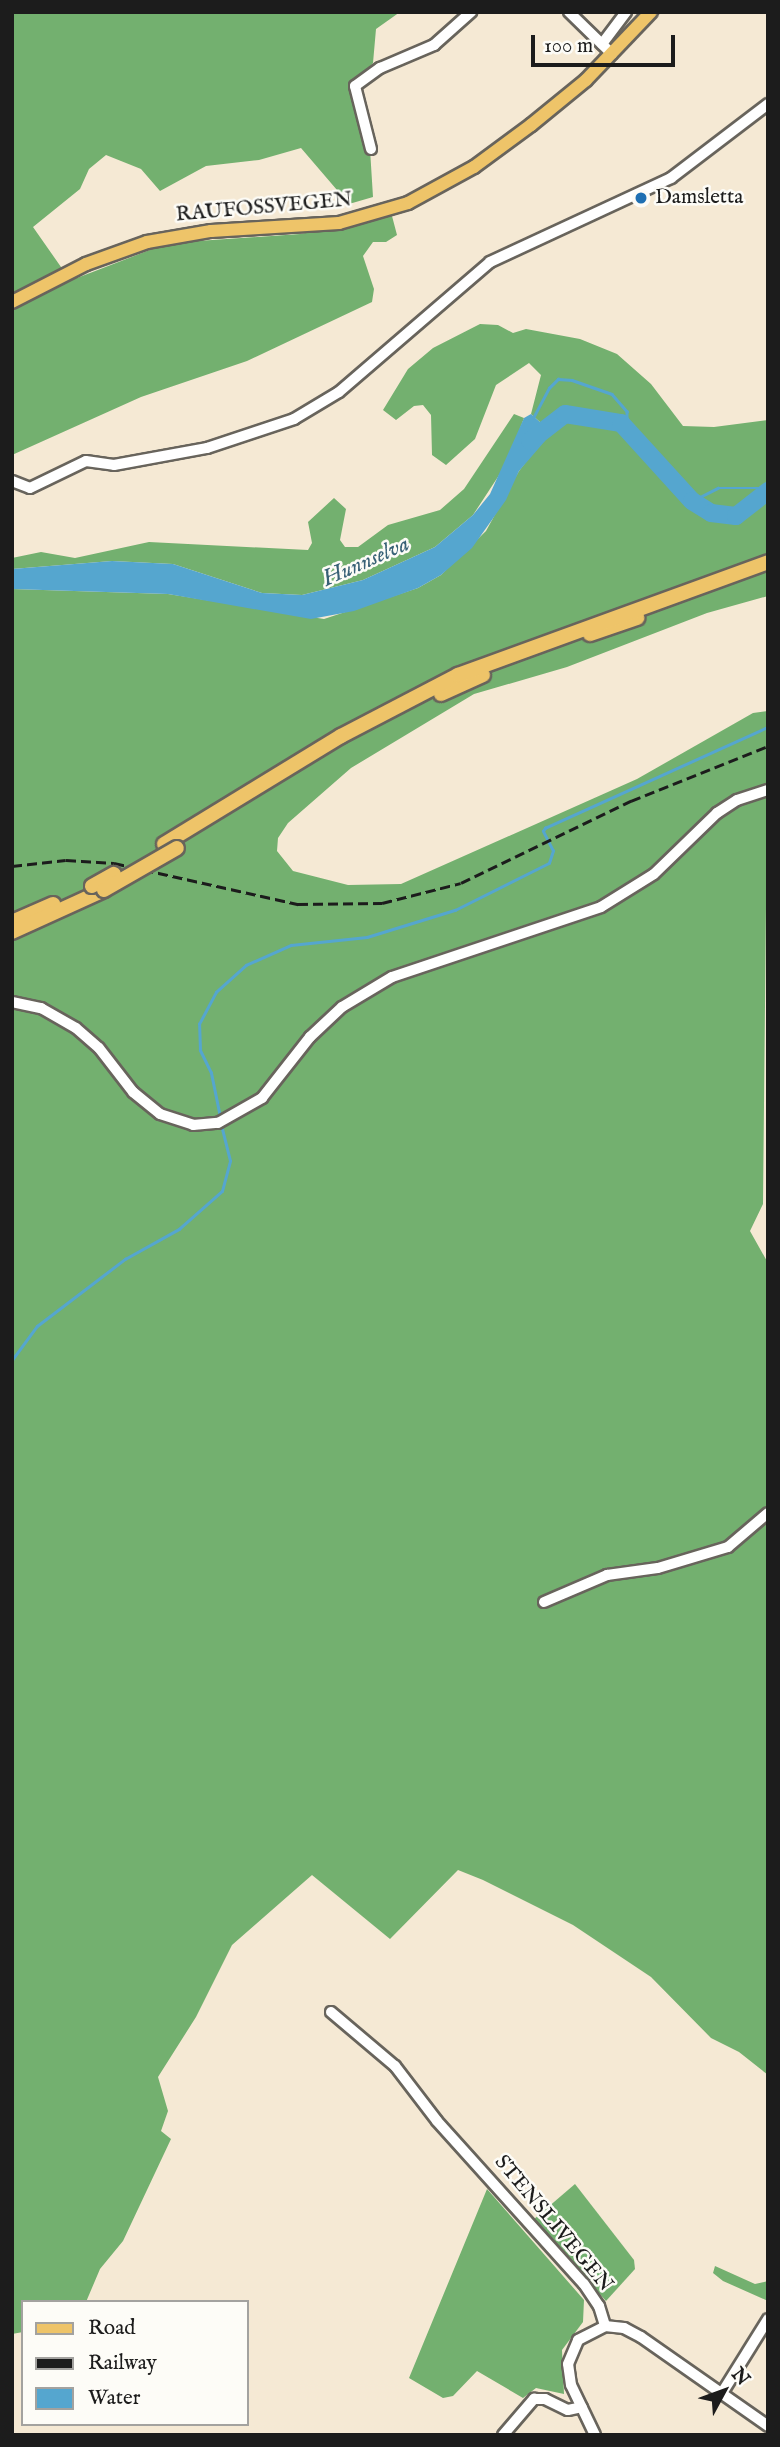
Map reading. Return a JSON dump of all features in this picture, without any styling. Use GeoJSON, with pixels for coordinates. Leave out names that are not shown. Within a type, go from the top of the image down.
{"type":"FeatureCollection","features":[{"type":"Feature","properties":{"kind":"highway"},"geometry":{"type":"LineString","coordinates":[[170,846],[341,736],[458,675],[768,562]]}},
{"type":"Feature","properties":{"kind":"highway"},"geometry":{"type":"LineString","coordinates":[[12,932],[98,888],[323,757],[451,690],[547,650],[768,571]]}},
{"type":"Feature","properties":{"kind":"highway"},"geometry":{"type":"LineString","coordinates":[[12,922],[98,888]]}},
{"type":"Feature","properties":{"kind":"main road","name":"RAUFOSSVEGEN"},"geometry":{"type":"LineString","coordinates":[[12,302],[86,264],[147,242],[211,231],[340,223],[408,204],[474,167],[577,85],[639,12]]}},
{"type":"Feature","properties":{"kind":"main road","name":"RAUFOSSVEGEN"},"geometry":{"type":"LineString","coordinates":[[607,50],[651,12]]}},
{"type":"Feature","properties":{"kind":"street"},"geometry":{"type":"LineString","coordinates":[[371,149],[355,86],[369,74],[435,45],[471,12]]}},
{"type":"Feature","properties":{"kind":"street"},"geometry":{"type":"LineString","coordinates":[[569,12],[607,50],[626,12]]}},
{"type":"Feature","properties":{"kind":"street"},"geometry":{"type":"LineString","coordinates":[[12,481],[30,488],[86,461],[114,465],[207,448],[294,419],[338,393],[490,262],[671,178],[768,104]]}},
{"type":"Feature","properties":{"kind":"street"},"geometry":{"type":"LineString","coordinates":[[12,1002],[41,1008],[76,1028],[99,1048],[133,1092],[160,1114],[193,1125],[218,1124],[262,1098],[310,1037],[362,995],[393,977],[601,907],[654,874],[717,813],[768,790]]}},
{"type":"Feature","properties":{"kind":"street"},"geometry":{"type":"LineString","coordinates":[[544,1602],[607,1575],[658,1568],[728,1547],[768,1513]]}},
{"type":"Feature","properties":{"kind":"street","name":"STENSLIVEGEN"},"geometry":{"type":"LineString","coordinates":[[331,2012],[395,2066],[436,2121],[584,2284],[599,2306],[605,2326],[635,2333],[768,2426]]}},
{"type":"Feature","properties":{"kind":"street"},"geometry":{"type":"LineString","coordinates":[[722,2393],[768,2319]]}},
{"type":"Feature","properties":{"kind":"street"},"geometry":{"type":"LineString","coordinates":[[595,2435],[570,2380],[569,2358],[581,2337],[605,2326]]}},
{"type":"Feature","properties":{"kind":"street"},"geometry":{"type":"LineString","coordinates":[[503,2435],[534,2399],[545,2399],[568,2410],[582,2407]]}},
{"type":"Feature","properties":{"kind":"green space"},"geometry":{"type":"Polygon","coordinates":[[[12,12],[400,12],[376,29],[373,63],[357,83],[370,149],[373,197],[349,204],[301,148],[259,160],[206,166],[160,191],[141,169],[106,155],[89,169],[80,189],[33,227],[68,277],[77,278],[168,243],[300,234],[392,216],[397,235],[386,242],[373,242],[363,256],[374,289],[372,302],[247,361],[141,397],[12,455],[12,12]]]}},
{"type":"Feature","properties":{"kind":"green space"},"geometry":{"type":"Polygon","coordinates":[[[480,324],[498,325],[513,333],[526,329],[580,339],[617,354],[651,384],[683,426],[714,427],[768,420],[768,596],[707,613],[567,667],[474,694],[351,768],[288,823],[278,838],[277,851],[293,871],[348,885],[401,884],[637,779],[753,713],[768,711],[763,1204],[750,1231],[768,1263],[768,2075],[739,2052],[711,2038],[651,1977],[573,1925],[483,1880],[458,1870],[390,1939],[312,1875],[232,1945],[196,2017],[158,2077],[168,2111],[161,2131],[171,2139],[123,2241],[100,2269],[87,2300],[21,2300],[21,2332],[12,2334],[12,589],[168,594],[324,619],[418,588],[441,575],[486,531],[519,471],[550,431],[531,414],[541,375],[529,363],[496,385],[475,439],[446,465],[432,455],[431,415],[423,405],[414,406],[396,420],[383,410],[408,369],[433,348],[480,324]]]}},
{"type":"Feature","properties":{"kind":"green space"},"geometry":{"type":"Polygon","coordinates":[[[514,414],[524,418],[507,463],[473,515],[435,547],[363,580],[302,595],[262,593],[173,564],[112,561],[12,569],[12,558],[41,552],[75,558],[149,542],[308,550],[312,543],[308,522],[334,498],[346,509],[340,540],[345,547],[358,547],[388,525],[440,510],[464,489],[514,414]]]}},
{"type":"Feature","properties":{"kind":"green space"},"geometry":{"type":"Polygon","coordinates":[[[575,2184],[634,2260],[635,2269],[606,2301],[533,2220],[575,2184]]]}},
{"type":"Feature","properties":{"kind":"green space"},"geometry":{"type":"Polygon","coordinates":[[[487,2189],[584,2300],[583,2322],[562,2350],[564,2394],[536,2388],[523,2398],[477,2371],[453,2396],[443,2398],[409,2378],[487,2189]]]}},
{"type":"Feature","properties":{"kind":"green space"},"geometry":{"type":"Polygon","coordinates":[[[715,2266],[755,2284],[768,2281],[768,2301],[723,2281],[713,2273],[715,2266]]]}},
{"type":"Feature","properties":{"kind":"water"},"geometry":{"type":"Polygon","coordinates":[[[531,414],[550,431],[545,441],[519,471],[506,500],[472,548],[441,575],[418,588],[354,611],[311,619],[168,594],[12,589],[12,569],[112,561],[173,564],[262,593],[302,595],[363,580],[435,547],[473,515],[490,494],[524,418],[531,414]]]}},
{"type":"Feature","properties":{"kind":"waterway","name":"Hunnselva"},"geometry":{"type":"LineString","coordinates":[[533,418],[549,388],[558,379],[572,380],[612,394],[627,411],[627,426]]}},
{"type":"Feature","properties":{"kind":"waterway","name":"Hunnselva"},"geometry":{"type":"LineString","coordinates":[[530,441],[565,414],[621,423],[692,501],[711,513],[736,516],[768,491]]}},
{"type":"Feature","properties":{"kind":"waterway"},"geometry":{"type":"LineString","coordinates":[[692,501],[718,488],[768,488]]}},
{"type":"Feature","properties":{"kind":"waterway"},"geometry":{"type":"LineString","coordinates":[[220,1117],[211,1073],[200,1050],[199,1024],[216,992],[246,965],[291,945],[367,937],[455,910],[549,863],[553,851],[543,831],[545,828],[768,727]]}},
{"type":"Feature","properties":{"kind":"waterway"},"geometry":{"type":"LineString","coordinates":[[12,1360],[37,1326],[125,1259],[179,1229],[222,1191],[230,1161],[221,1124]]}},
{"type":"Feature","properties":{"kind":"railway"},"geometry":{"type":"LineString","coordinates":[[12,866],[66,860],[114,863],[298,904],[382,903],[461,883],[631,801],[768,746]]}},
{"type":"Feature","properties":{"kind":"place","name":"Damsletta"},"geometry":{"type":"Point","coordinates":[641,198]}}]}
